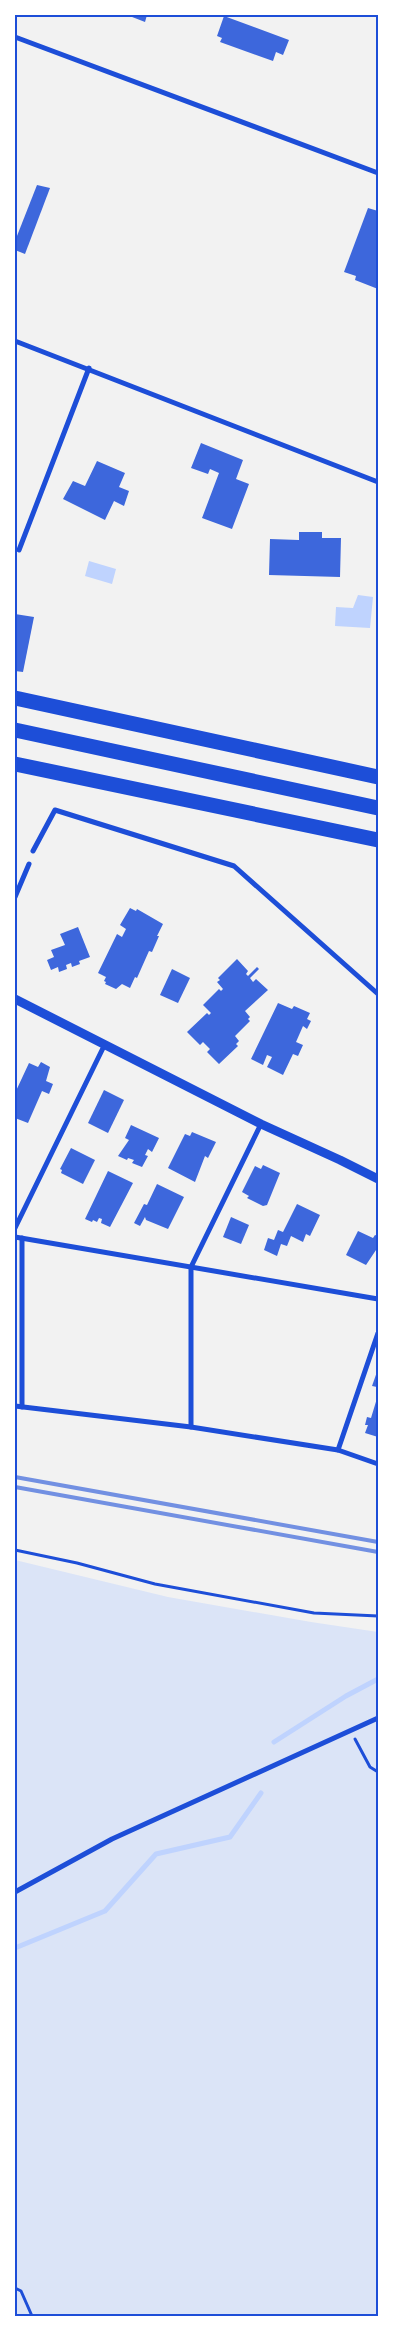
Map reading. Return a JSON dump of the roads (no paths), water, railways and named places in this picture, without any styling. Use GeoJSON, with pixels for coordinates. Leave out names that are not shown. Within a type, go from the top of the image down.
{"type":"FeatureCollection","features":[{"type":"Feature","properties":{"kind":"highway"},"geometry":{"type":"LineString","coordinates":[[15,698],[378,777]]}},
{"type":"Feature","properties":{"kind":"highway"},"geometry":{"type":"LineString","coordinates":[[15,730],[378,808]]}},
{"type":"Feature","properties":{"kind":"highway"},"geometry":{"type":"LineString","coordinates":[[15,734],[74,743]]}},
{"type":"Feature","properties":{"kind":"highway"},"geometry":{"type":"LineString","coordinates":[[15,764],[378,840]]}},
{"type":"Feature","properties":{"kind":"street"},"geometry":{"type":"LineString","coordinates":[[15,37],[378,173]]}},
{"type":"Feature","properties":{"kind":"street"},"geometry":{"type":"LineString","coordinates":[[15,341],[89,368],[378,482]]}},
{"type":"Feature","properties":{"kind":"street"},"geometry":{"type":"LineString","coordinates":[[19,550],[89,368]]}},
{"type":"Feature","properties":{"kind":"street"},"geometry":{"type":"LineString","coordinates":[[34,851],[55,810],[234,866],[378,994]]}},
{"type":"Feature","properties":{"kind":"street"},"geometry":{"type":"LineString","coordinates":[[15,897],[29,864]]}},
{"type":"Feature","properties":{"kind":"street"},"geometry":{"type":"LineString","coordinates":[[15,999],[261,1124],[378,1179]]}},
{"type":"Feature","properties":{"kind":"street"},"geometry":{"type":"LineString","coordinates":[[15,1228],[105,1044]]}},
{"type":"Feature","properties":{"kind":"street"},"geometry":{"type":"LineString","coordinates":[[190,1427],[190,1267],[261,1124]]}},
{"type":"Feature","properties":{"kind":"street"},"geometry":{"type":"LineString","coordinates":[[15,1237],[378,1299]]}},
{"type":"Feature","properties":{"kind":"street"},"geometry":{"type":"LineString","coordinates":[[22,1238],[22,1407]]}},
{"type":"Feature","properties":{"kind":"street"},"geometry":{"type":"LineString","coordinates":[[338,1450],[378,1333]]}},
{"type":"Feature","properties":{"kind":"street"},"geometry":{"type":"LineString","coordinates":[[15,1406],[190,1427],[338,1450],[378,1464]]}},
{"type":"Feature","properties":{"kind":"street"},"geometry":{"type":"LineString","coordinates":[[15,1892],[112,1839],[378,1718]]}},
{"type":"Feature","properties":{"kind":"water"},"geometry":{"type":"Polygon","coordinates":[[[89,561],[116,569],[112,584],[85,576],[89,561]]]}},
{"type":"Feature","properties":{"kind":"water"},"geometry":{"type":"Polygon","coordinates":[[[358,595],[373,597],[370,628],[335,626],[336,607],[353,608],[358,595]]]}},
{"type":"Feature","properties":{"kind":"waterway"},"geometry":{"type":"LineString","coordinates":[[274,1742],[346,1696],[378,1679]]}},
{"type":"Feature","properties":{"kind":"waterway"},"geometry":{"type":"LineString","coordinates":[[15,1948],[105,1911],[156,1854],[230,1837],[261,1793]]}},
{"type":"Feature","properties":{"kind":"railway"},"geometry":{"type":"LineString","coordinates":[[15,1477],[378,1542]]}},
{"type":"Feature","properties":{"kind":"railway"},"geometry":{"type":"LineString","coordinates":[[15,1487],[378,1552]]}}]}
